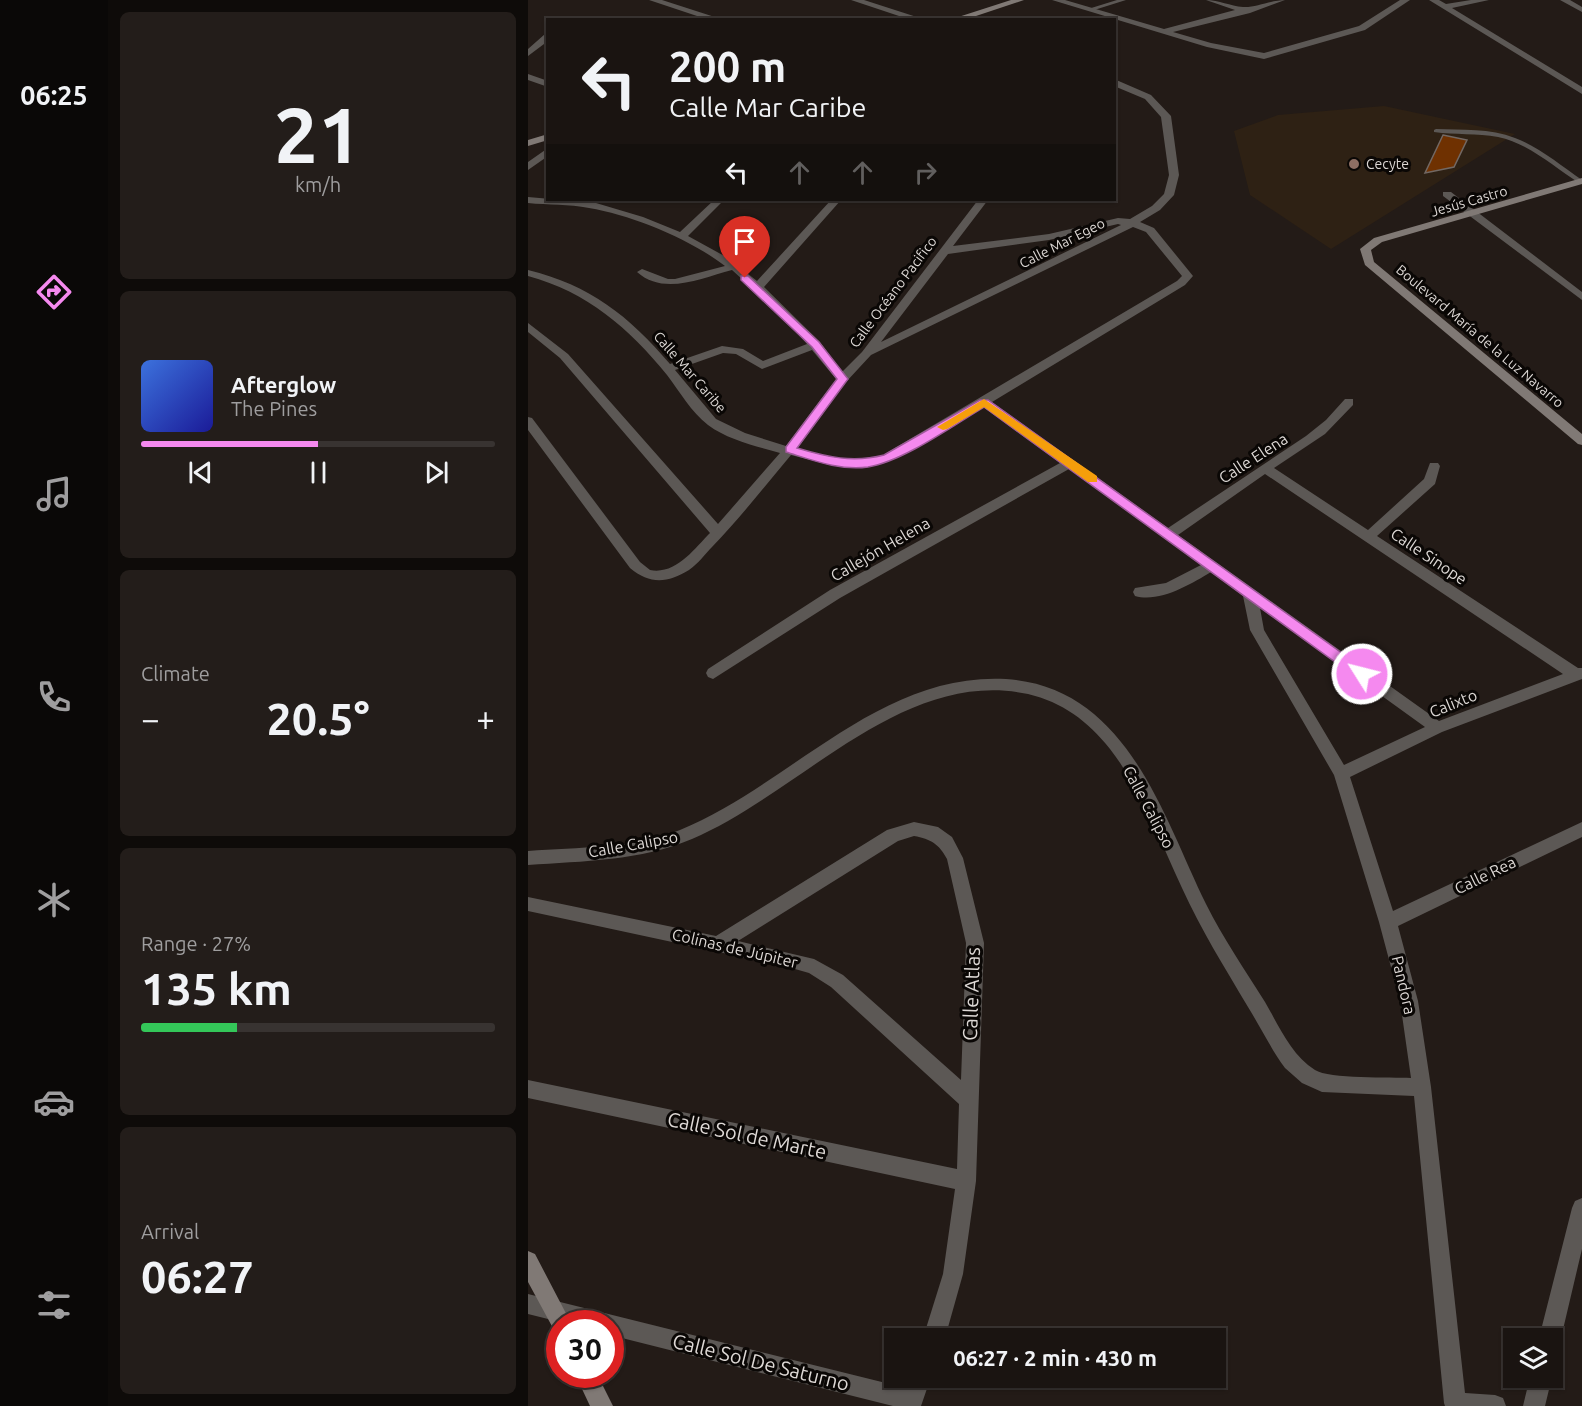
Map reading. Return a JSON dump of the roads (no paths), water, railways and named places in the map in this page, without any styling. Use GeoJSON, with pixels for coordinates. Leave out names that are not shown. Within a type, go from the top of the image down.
{"type":"FeatureCollection","features":[{"type":"Feature","properties":{"kind":"street"},"geometry":{"type":"LineString","coordinates":[[653,0],[713,18]]}},
{"type":"Feature","properties":{"kind":"street"},"geometry":{"type":"LineString","coordinates":[[855,0],[915,18]]}},
{"type":"Feature","properties":{"kind":"street"},"geometry":{"type":"LineString","coordinates":[[960,18],[1020,0]]}},
{"type":"Feature","properties":{"kind":"street"},"geometry":{"type":"LineString","coordinates":[[1056,0],[1250,54],[1270,55],[1362,28],[1407,0]]}},
{"type":"Feature","properties":{"kind":"street"},"geometry":{"type":"LineString","coordinates":[[1210,0],[1247,11]]}},
{"type":"Feature","properties":{"kind":"street"},"geometry":{"type":"LineString","coordinates":[[1165,31],[1247,11],[1281,0]]}},
{"type":"Feature","properties":{"kind":"street"},"geometry":{"type":"LineString","coordinates":[[1433,0],[1582,91]]}},
{"type":"Feature","properties":{"kind":"street"},"geometry":{"type":"LineString","coordinates":[[1446,8],[1485,0]]}},
{"type":"Feature","properties":{"kind":"street"},"geometry":{"type":"LineString","coordinates":[[1564,0],[1582,10]]}},
{"type":"Feature","properties":{"kind":"street"},"geometry":{"type":"LineString","coordinates":[[528,53],[546,38]]}},
{"type":"Feature","properties":{"kind":"street"},"geometry":{"type":"LineString","coordinates":[[528,77],[546,83]]}},
{"type":"Feature","properties":{"kind":"street","name":"Calle Mar Egeo"},"geometry":{"type":"LineString","coordinates":[[866,354],[1055,264],[1133,223],[1156,208],[1169,195],[1174,175],[1166,116],[1148,97],[1116,83]]}},
{"type":"Feature","properties":{"kind":"street"},"geometry":{"type":"LineString","coordinates":[[530,142],[546,138]]}},
{"type":"Feature","properties":{"kind":"street"},"geometry":{"type":"LineString","coordinates":[[528,167],[546,153]]}},
{"type":"Feature","properties":{"kind":"street","name":"Jesús Castro"},"geometry":{"type":"LineString","coordinates":[[1365,249],[1378,240],[1582,182]]}},
{"type":"Feature","properties":{"kind":"street"},"geometry":{"type":"LineString","coordinates":[[1447,194],[1582,297]]}},
{"type":"Feature","properties":{"kind":"street"},"geometry":{"type":"LineString","coordinates":[[528,200],[546,201]]}},
{"type":"Feature","properties":{"kind":"street"},"geometry":{"type":"LineString","coordinates":[[562,201],[597,202],[708,250],[757,288],[816,344],[842,379]]}},
{"type":"Feature","properties":{"kind":"street"},"geometry":{"type":"LineString","coordinates":[[681,237],[718,201]]}},
{"type":"Feature","properties":{"kind":"street"},"geometry":{"type":"LineString","coordinates":[[757,288],[835,201]]}},
{"type":"Feature","properties":{"kind":"street","name":"Calle Océano Pacifico"},"geometry":{"type":"LineString","coordinates":[[528,421],[635,565],[646,574],[657,576],[687,565],[718,533],[790,449],[842,379],[866,354],[982,201]]}},
{"type":"Feature","properties":{"kind":"street"},"geometry":{"type":"LineString","coordinates":[[943,251],[1049,237],[1118,221],[1133,223]]}},
{"type":"Feature","properties":{"kind":"street","name":"Calle Mar Caribe"},"geometry":{"type":"LineString","coordinates":[[528,273],[590,296],[614,312],[647,344],[704,414],[718,426],[753,440],[824,460],[845,463],[877,461],[908,447],[1181,283],[1188,276],[1150,230],[1133,223]]}},
{"type":"Feature","properties":{"kind":"street","name":"Boulevard María de la Luz Navarro"},"geometry":{"type":"LineString","coordinates":[[1365,249],[1369,263],[1582,441]]}},
{"type":"Feature","properties":{"kind":"street"},"geometry":{"type":"LineString","coordinates":[[642,272],[666,282],[675,282],[732,267]]}},
{"type":"Feature","properties":{"kind":"street"},"geometry":{"type":"LineString","coordinates":[[528,326],[564,356],[718,533]]}},
{"type":"Feature","properties":{"kind":"street"},"geometry":{"type":"LineString","coordinates":[[668,369],[722,349],[739,351],[762,365],[816,344]]}},
{"type":"Feature","properties":{"kind":"street"},"geometry":{"type":"LineString","coordinates":[[984,402],[1437,728]]}},
{"type":"Feature","properties":{"kind":"street","name":"Calle Elena"},"geometry":{"type":"LineString","coordinates":[[1169,534],[1265,468],[1312,440],[1335,422],[1349,402]]}},
{"type":"Feature","properties":{"kind":"street","name":"Callejón Helena"},"geometry":{"type":"LineString","coordinates":[[713,674],[835,594],[1070,463]]}},
{"type":"Feature","properties":{"kind":"street"},"geometry":{"type":"LineString","coordinates":[[1368,537],[1430,481],[1434,466]]}},
{"type":"Feature","properties":{"kind":"street","name":"Calle Sinope"},"geometry":{"type":"LineString","coordinates":[[1265,468],[1578,673]]}},
{"type":"Feature","properties":{"kind":"street"},"geometry":{"type":"LineString","coordinates":[[1140,592],[1159,591],[1176,586],[1212,565]]}},
{"type":"Feature","properties":{"kind":"street","name":"Pandora"},"geometry":{"type":"LineString","coordinates":[[1250,594],[1257,630],[1341,774],[1388,922],[1409,1001],[1422,1087],[1455,1405]]}},
{"type":"Feature","properties":{"kind":"street","name":"Calixto"},"geometry":{"type":"LineString","coordinates":[[1341,774],[1437,728],[1578,673]]}},
{"type":"Feature","properties":{"kind":"street","name":"Calle Calipso"},"geometry":{"type":"LineString","coordinates":[[528,858],[615,850],[685,836],[731,814],[847,736],[931,695],[966,686],[1005,685],[1043,692],[1079,708],[1108,736],[1137,776],[1203,914],[1283,1050],[1300,1071],[1320,1083],[1422,1087]]}},
{"type":"Feature","properties":{"kind":"street","name":"Calle Atlas"},"geometry":{"type":"LineString","coordinates":[[717,944],[893,835],[915,829],[932,832],[946,842],[955,858],[975,943],[967,1098],[966,1181],[953,1274],[937,1328]]}},
{"type":"Feature","properties":{"kind":"street","name":"Calle Rea"},"geometry":{"type":"LineString","coordinates":[[1388,922],[1582,829]]}},
{"type":"Feature","properties":{"kind":"street","name":"Colinas de Júpiter"},"geometry":{"type":"LineString","coordinates":[[528,904],[814,967],[837,981],[967,1098]]}},
{"type":"Feature","properties":{"kind":"street","name":"Calle Sol de Marte"},"geometry":{"type":"LineString","coordinates":[[528,1089],[966,1181]]}},
{"type":"Feature","properties":{"kind":"street"},"geometry":{"type":"LineString","coordinates":[[1552,1328],[1582,1208]]}},
{"type":"Feature","properties":{"kind":"street"},"geometry":{"type":"LineString","coordinates":[[528,1261],[554,1310]]}},
{"type":"Feature","properties":{"kind":"street"},"geometry":{"type":"LineString","coordinates":[[528,1304],[546,1311]]}},
{"type":"Feature","properties":{"kind":"street","name":"Calle Sol De Saturno"},"geometry":{"type":"LineString","coordinates":[[624,1327],[911,1403]]}},
{"type":"Feature","properties":{"kind":"street"},"geometry":{"type":"LineString","coordinates":[[593,1388],[602,1406]]}},
{"type":"Feature","properties":{"kind":"street"},"geometry":{"type":"LineString","coordinates":[[911,1403],[916,1388]]}},
{"type":"Feature","properties":{"kind":"street"},"geometry":{"type":"LineString","coordinates":[[1534,1406],[1538,1388]]}},
{"type":"Feature","properties":{"kind":"street"},"geometry":{"type":"LineString","coordinates":[[1455,1405],[1495,1406]]}},
{"type":"Feature","properties":{"kind":"lane"},"geometry":{"type":"LineString","coordinates":[[1091,9],[1123,0]]}},
{"type":"Feature","properties":{"kind":"lane"},"geometry":{"type":"LineString","coordinates":[[1436,131],[1482,132],[1505,136],[1582,182]]}},
{"type":"Feature","properties":{"kind":"place","name":"Cecyte"},"geometry":{"type":"Point","coordinates":[1354,164]}}]}
